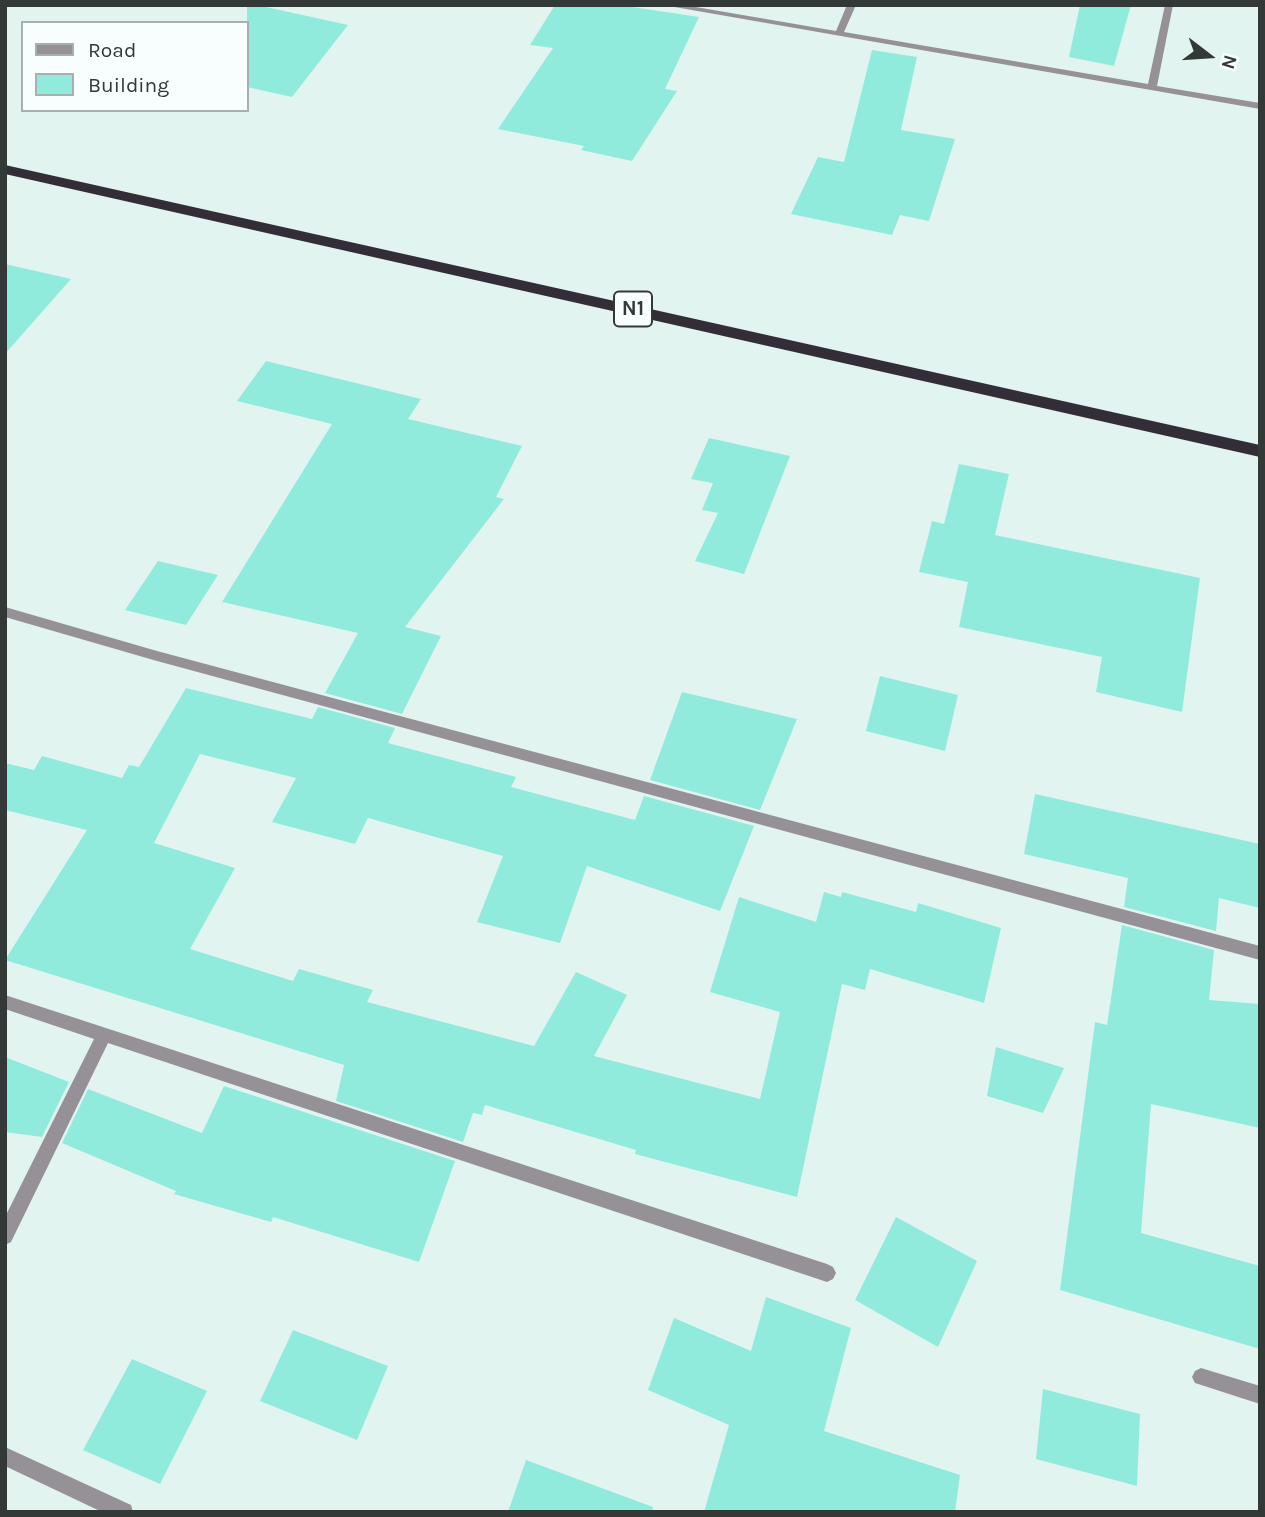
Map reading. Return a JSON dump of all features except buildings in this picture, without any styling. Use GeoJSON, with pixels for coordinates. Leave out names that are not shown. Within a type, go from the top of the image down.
{"type":"FeatureCollection","features":[{"type":"Feature","properties":{"kind":"highway","name":"N1"},"geometry":{"type":"LineString","coordinates":[[5,169],[1260,451]]}},
{"type":"Feature","properties":{"kind":"street"},"geometry":{"type":"LineString","coordinates":[[667,5],[1260,106]]}},
{"type":"Feature","properties":{"kind":"street"},"geometry":{"type":"LineString","coordinates":[[839,34],[852,5]]}},
{"type":"Feature","properties":{"kind":"street"},"geometry":{"type":"LineString","coordinates":[[1152,86],[1169,5]]}},
{"type":"Feature","properties":{"kind":"street"},"geometry":{"type":"LineString","coordinates":[[5,612],[184,663],[1260,953]]}},
{"type":"Feature","properties":{"kind":"street"},"geometry":{"type":"LineString","coordinates":[[5,1002],[827,1273]]}},
{"type":"Feature","properties":{"kind":"street"},"geometry":{"type":"LineString","coordinates":[[5,1236],[104,1034]]}},
{"type":"Feature","properties":{"kind":"street"},"geometry":{"type":"LineString","coordinates":[[1201,1377],[1260,1395]]}},
{"type":"Feature","properties":{"kind":"street"},"geometry":{"type":"LineString","coordinates":[[5,1456],[124,1512]]}}]}
